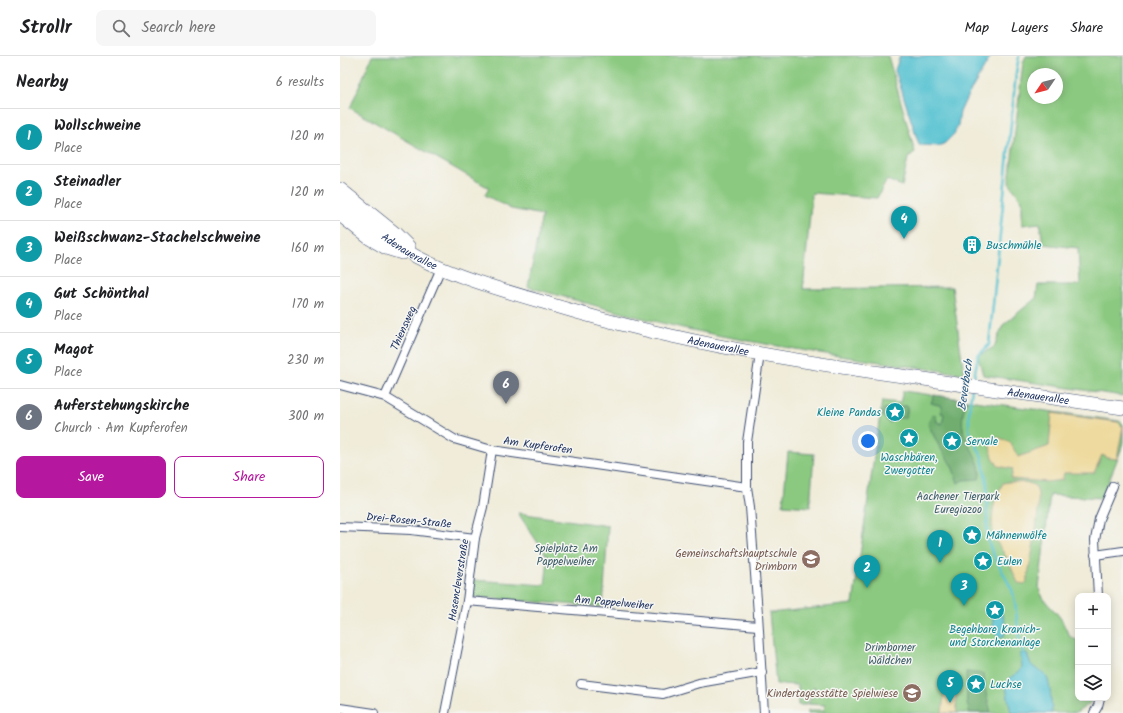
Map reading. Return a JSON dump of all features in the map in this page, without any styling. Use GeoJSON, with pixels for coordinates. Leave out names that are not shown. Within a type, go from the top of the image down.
{"type":"FeatureCollection","features":[{"type":"Feature","properties":{"kind":"main road"},"geometry":{"type":"LineString","coordinates":[[340,190],[396,234],[417,257]]}},
{"type":"Feature","properties":{"kind":"main road","name":"Adenauerallee"},"geometry":{"type":"LineString","coordinates":[[340,201],[386,238],[417,257],[441,268],[532,299],[603,320],[691,341],[760,354],[1123,408]]}},
{"type":"Feature","properties":{"kind":"main road"},"geometry":{"type":"LineString","coordinates":[[340,215],[386,248],[417,257]]}},
{"type":"Feature","properties":{"kind":"street","name":"Thiensweg"},"geometry":{"type":"LineString","coordinates":[[385,397],[441,268]]}},
{"type":"Feature","properties":{"kind":"street"},"geometry":{"type":"LineString","coordinates":[[760,354],[748,442],[747,487],[750,506],[764,713]]}},
{"type":"Feature","properties":{"kind":"street","name":"Am Kupferofen"},"geometry":{"type":"LineString","coordinates":[[340,385],[385,397],[454,439],[492,450],[747,487]]}},
{"type":"Feature","properties":{"kind":"street","name":"Hasencleverstraße"},"geometry":{"type":"LineString","coordinates":[[445,713],[467,601],[475,538],[483,507],[492,450]]}},
{"type":"Feature","properties":{"kind":"street"},"geometry":{"type":"LineString","coordinates":[[1098,593],[1095,540],[1099,519],[1113,486]]}},
{"type":"Feature","properties":{"kind":"street","name":"Drei-Rosen-Straße"},"geometry":{"type":"LineString","coordinates":[[340,527],[411,530],[475,538]]}},
{"type":"Feature","properties":{"kind":"street"},"geometry":{"type":"LineString","coordinates":[[1096,555],[1123,551]]}},
{"type":"Feature","properties":{"kind":"street","name":"Am Pappelweiher"},"geometry":{"type":"LineString","coordinates":[[467,601],[758,626]]}},
{"type":"Feature","properties":{"kind":"street"},"geometry":{"type":"LineString","coordinates":[[581,684],[663,694],[699,683],[762,672]]}},
{"type":"Feature","properties":{"kind":"street"},"geometry":{"type":"LineString","coordinates":[[1094,713],[1099,701]]}},
{"type":"Feature","properties":{"kind":"street"},"geometry":{"type":"LineString","coordinates":[[340,708],[374,713]]}},
{"type":"Feature","properties":{"kind":"green space"},"geometry":{"type":"Polygon","coordinates":[[[372,56],[888,56],[915,152],[908,158],[902,186],[887,180],[877,198],[812,193],[803,289],[952,287],[964,374],[726,337],[610,310],[528,287],[542,215],[511,209],[485,195],[489,188],[350,108],[372,56]]]}},
{"type":"Feature","properties":{"kind":"green space"},"geometry":{"type":"Polygon","coordinates":[[[1026,56],[1123,56],[1123,396],[983,375],[978,356],[994,347],[1003,325],[1036,298],[1038,285],[1080,285],[1078,248],[1043,244],[1040,223],[1022,225],[1022,201],[1009,183],[1023,63],[1026,56]]]}},
{"type":"Feature","properties":{"kind":"green space","name":"Aachener Tierpark Euregiozoo"},"geometry":{"type":"Polygon","coordinates":[[[903,391],[1119,421],[1123,424],[1123,442],[1121,450],[1101,498],[1050,495],[1039,588],[1043,597],[1061,619],[1067,632],[1075,639],[1075,701],[1091,701],[1076,713],[808,713],[808,710],[824,710],[825,705],[808,704],[816,688],[814,687],[805,705],[798,705],[798,685],[776,684],[769,613],[853,604],[882,401],[900,403],[903,391]]]}},
{"type":"Feature","properties":{"kind":"green space","name":"Servale"},"geometry":{"type":"Polygon","coordinates":[[[934,395],[967,400],[962,425],[967,441],[977,459],[980,472],[979,479],[963,480],[958,483],[952,466],[939,446],[928,424],[932,414],[936,415],[937,422],[942,424],[944,414],[941,413],[942,406],[931,403],[934,395]]]}},
{"type":"Feature","properties":{"kind":"green space","name":"Kleine Pandas"},"geometry":{"type":"Polygon","coordinates":[[[908,406],[906,418],[897,418],[889,423],[882,414],[884,409],[908,406]]]}},
{"type":"Feature","properties":{"kind":"green space"},"geometry":{"type":"Polygon","coordinates":[[[788,452],[814,454],[810,507],[783,505],[788,452]]]}},
{"type":"Feature","properties":{"kind":"green space","name":"Spielplatz Am Pappelweiher"},"geometry":{"type":"Polygon","coordinates":[[[518,513],[608,526],[603,607],[472,597],[473,580],[545,585],[548,558],[518,513]]]}},
{"type":"Feature","properties":{"kind":"green space","name":"Luchse"},"geometry":{"type":"Polygon","coordinates":[[[966,672],[984,674],[986,693],[991,713],[970,713],[967,704],[966,672]]]}},
{"type":"Feature","properties":{"kind":"sand"},"geometry":{"type":"Polygon","coordinates":[[[1052,413],[1118,422],[1123,427],[1117,459],[1108,458],[1102,455],[1094,473],[1064,473],[1062,480],[1047,482],[1011,479],[1013,469],[998,466],[993,457],[989,443],[998,437],[1010,442],[1018,457],[1049,446],[1052,413]]]}},
{"type":"Feature","properties":{"kind":"sand"},"geometry":{"type":"Polygon","coordinates":[[[1003,483],[1032,484],[1038,492],[1033,549],[1026,584],[1018,583],[1007,558],[994,538],[992,523],[996,497],[1003,483]]]}},
{"type":"Feature","properties":{"kind":"sand"},"geometry":{"type":"Polygon","coordinates":[[[955,686],[957,713],[942,713],[945,687],[955,686]]]}},
{"type":"Feature","properties":{"kind":"water"},"geometry":{"type":"Polygon","coordinates":[[[900,56],[991,56],[967,97],[960,112],[958,125],[954,134],[945,143],[939,146],[919,145],[895,70],[900,56]]]}},
{"type":"Feature","properties":{"kind":"water"},"geometry":{"type":"Polygon","coordinates":[[[997,607],[1002,614],[1005,625],[1004,636],[1000,638],[996,635],[993,627],[993,610],[997,607]]]}},
{"type":"Feature","properties":{"kind":"water"},"geometry":{"type":"Polygon","coordinates":[[[1027,653],[1031,664],[1043,672],[1048,679],[1052,713],[1011,713],[1006,687],[1010,678],[1021,670],[1022,666],[1020,654],[1027,653]]]}},
{"type":"Feature","properties":{"kind":"waterway","name":"Beverbach"},"geometry":{"type":"LineString","coordinates":[[973,382],[978,356],[989,345],[1016,73],[1019,56]]}},
{"type":"Feature","properties":{"kind":"waterway","name":"Beverbach"},"geometry":{"type":"LineString","coordinates":[[972,389],[969,409],[969,430],[982,457],[987,484],[987,537],[992,552],[1012,590],[1019,637],[1024,656]]}},
{"type":"Feature","properties":{"kind":"place","name":"Gut Schönthal"},"geometry":{"type":"Point","coordinates":[904,239]}},
{"type":"Feature","properties":{"kind":"place","name":"Buschmühle"},"geometry":{"type":"Point","coordinates":[972,245]}},
{"type":"Feature","properties":{"kind":"place","name":"Auferstehungskirche"},"geometry":{"type":"Point","coordinates":[506,404]}},
{"type":"Feature","properties":{"kind":"place","name":"Kleine Pandas"},"geometry":{"type":"Point","coordinates":[895,412]}},
{"type":"Feature","properties":{"kind":"place","name":"Waschbären, Zwergotter"},"geometry":{"type":"Point","coordinates":[909,438]}},
{"type":"Feature","properties":{"kind":"place","name":"Servale"},"geometry":{"type":"Point","coordinates":[952,441]}},
{"type":"Feature","properties":{"kind":"place","name":"Mähnenwölfe"},"geometry":{"type":"Point","coordinates":[972,535]}},
{"type":"Feature","properties":{"kind":"place","name":"Gemeinschaftshauptschule Drimborn"},"geometry":{"type":"Point","coordinates":[811,559]}},
{"type":"Feature","properties":{"kind":"place","name":"Eulen"},"geometry":{"type":"Point","coordinates":[983,561]}},
{"type":"Feature","properties":{"kind":"place","name":"Wollschweine"},"geometry":{"type":"Point","coordinates":[940,563]}},
{"type":"Feature","properties":{"kind":"place","name":"Steinadler"},"geometry":{"type":"Point","coordinates":[867,588]}},
{"type":"Feature","properties":{"kind":"place","name":"Weißschwanz-Stachelschweine"},"geometry":{"type":"Point","coordinates":[964,606]}},
{"type":"Feature","properties":{"kind":"place","name":"Begehbare Kranich- und Storchenanlage"},"geometry":{"type":"Point","coordinates":[995,610]}},
{"type":"Feature","properties":{"kind":"place","name":"Luchse"},"geometry":{"type":"Point","coordinates":[976,684]}},
{"type":"Feature","properties":{"kind":"place","name":"Kindertagesstätte Spielwiese"},"geometry":{"type":"Point","coordinates":[912,693]}},
{"type":"Feature","properties":{"kind":"place","name":"Magot"},"geometry":{"type":"Point","coordinates":[950,703]}},
{"type":"Feature","properties":{"kind":"park label","name":"Drimborner Wäldchen"},"geometry":{"type":"Point","coordinates":[890,653]}}]}
